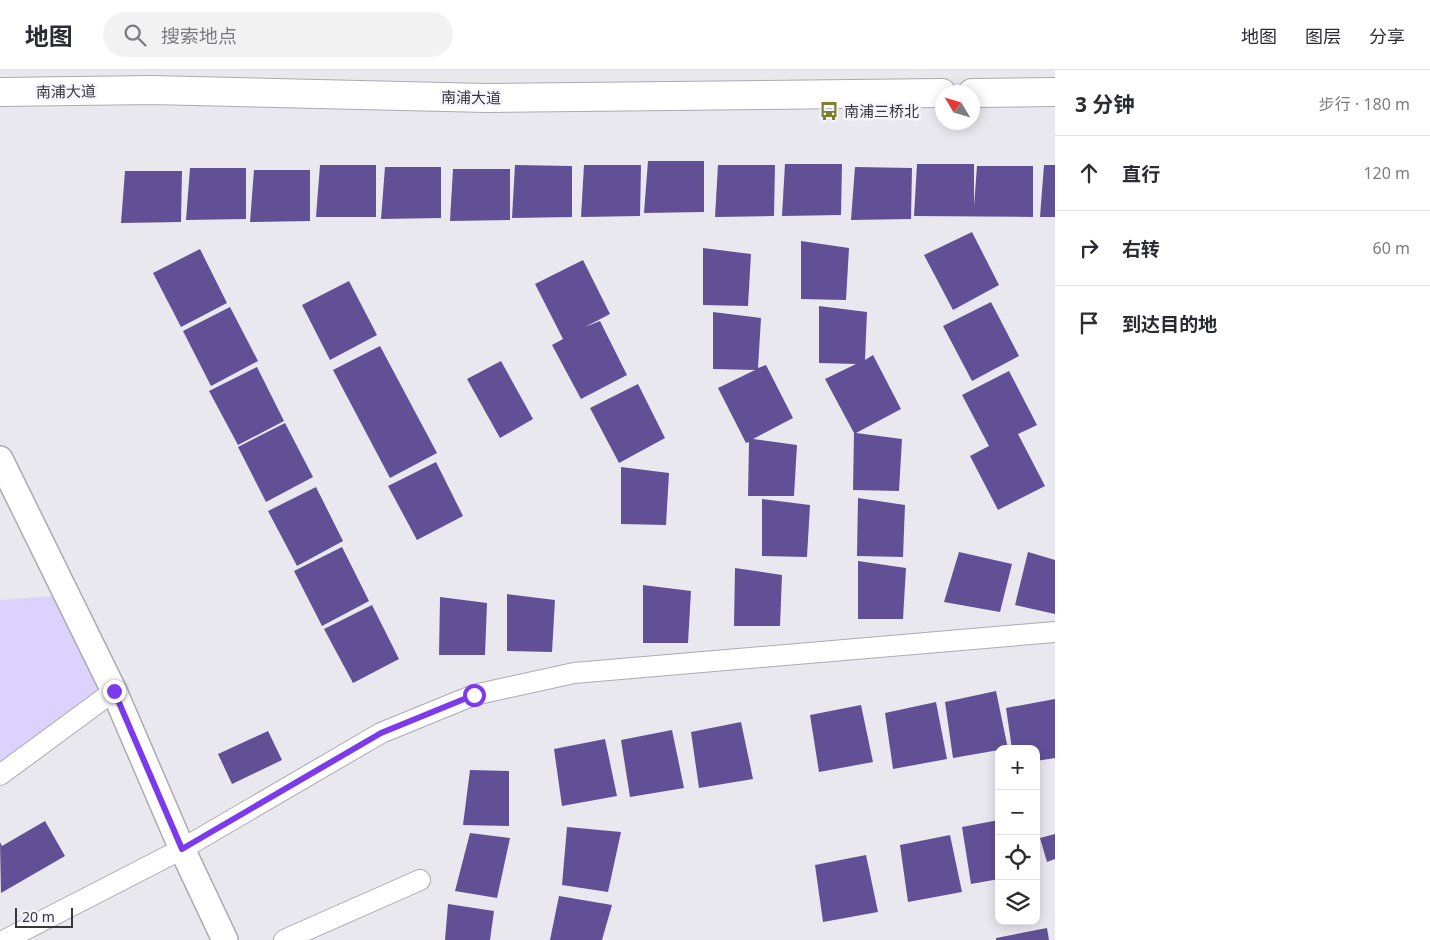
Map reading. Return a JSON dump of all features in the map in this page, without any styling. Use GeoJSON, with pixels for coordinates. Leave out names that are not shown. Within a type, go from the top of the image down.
{"type":"FeatureCollection","features":[{"type":"Feature","properties":{"kind":"main road"},"geometry":{"type":"LineString","coordinates":[[129,70],[134,78],[152,90]]}},
{"type":"Feature","properties":{"kind":"main road","name":"南浦大道"},"geometry":{"type":"LineString","coordinates":[[0,92],[152,90],[487,98],[935,93]]}},
{"type":"Feature","properties":{"kind":"main road"},"geometry":{"type":"LineString","coordinates":[[980,93],[1055,92]]}},
{"type":"Feature","properties":{"kind":"street"},"geometry":{"type":"LineString","coordinates":[[0,459],[114,691],[182,849],[225,940]]}},
{"type":"Feature","properties":{"kind":"street"},"geometry":{"type":"LineString","coordinates":[[5,940],[182,849],[381,733],[474,695],[574,673],[1055,632]]}},
{"type":"Feature","properties":{"kind":"street"},"geometry":{"type":"LineString","coordinates":[[0,775],[114,691]]}},
{"type":"Feature","properties":{"kind":"street"},"geometry":{"type":"LineString","coordinates":[[284,940],[420,880]]}},
{"type":"Feature","properties":{"kind":"shaded area"},"geometry":{"type":"Polygon","coordinates":[[[67,595],[114,691],[0,775],[0,600],[67,595]]]}},
{"type":"Feature","properties":{"kind":"building"},"geometry":{"type":"Polygon","coordinates":[[[648,161],[704,161],[704,212],[644,213],[648,161]]]}},
{"type":"Feature","properties":{"kind":"building"},"geometry":{"type":"Polygon","coordinates":[[[785,164],[842,164],[841,215],[782,216],[785,164]]]}},
{"type":"Feature","properties":{"kind":"building"},"geometry":{"type":"Polygon","coordinates":[[[917,164],[974,164],[974,206],[977,166],[1033,166],[1033,217],[914,216],[917,164]]]}},
{"type":"Feature","properties":{"kind":"building"},"geometry":{"type":"Polygon","coordinates":[[[320,165],[376,165],[376,217],[316,217],[320,165]]]}},
{"type":"Feature","properties":{"kind":"building"},"geometry":{"type":"Polygon","coordinates":[[[515,165],[572,166],[572,217],[512,218],[515,165]]]}},
{"type":"Feature","properties":{"kind":"building"},"geometry":{"type":"Polygon","coordinates":[[[584,165],[641,165],[640,216],[581,217],[584,165]]]}},
{"type":"Feature","properties":{"kind":"building"},"geometry":{"type":"Polygon","coordinates":[[[718,165],[775,165],[774,216],[715,217],[718,165]]]}},
{"type":"Feature","properties":{"kind":"building"},"geometry":{"type":"Polygon","coordinates":[[[1044,165],[1055,165],[1055,217],[1040,217],[1044,165]]]}},
{"type":"Feature","properties":{"kind":"building"},"geometry":{"type":"Polygon","coordinates":[[[385,167],[441,167],[441,218],[381,219],[385,167]]]}},
{"type":"Feature","properties":{"kind":"building"},"geometry":{"type":"Polygon","coordinates":[[[855,167],[912,168],[911,219],[851,220],[855,167]]]}},
{"type":"Feature","properties":{"kind":"building"},"geometry":{"type":"Polygon","coordinates":[[[190,168],[246,168],[246,219],[186,220],[190,168]]]}},
{"type":"Feature","properties":{"kind":"building"},"geometry":{"type":"Polygon","coordinates":[[[453,169],[510,169],[510,220],[450,221],[453,169]]]}},
{"type":"Feature","properties":{"kind":"building"},"geometry":{"type":"Polygon","coordinates":[[[254,170],[310,170],[310,221],[250,222],[254,170]]]}},
{"type":"Feature","properties":{"kind":"building"},"geometry":{"type":"Polygon","coordinates":[[[125,171],[182,171],[181,222],[121,223],[125,171]]]}},
{"type":"Feature","properties":{"kind":"building"},"geometry":{"type":"Polygon","coordinates":[[[972,232],[999,285],[953,310],[924,255],[972,232]]]}},
{"type":"Feature","properties":{"kind":"building"},"geometry":{"type":"Polygon","coordinates":[[[801,241],[849,248],[846,300],[801,299],[801,241]]]}},
{"type":"Feature","properties":{"kind":"building"},"geometry":{"type":"Polygon","coordinates":[[[703,248],[751,254],[748,306],[703,305],[703,248]]]}},
{"type":"Feature","properties":{"kind":"building"},"geometry":{"type":"Polygon","coordinates":[[[200,249],[227,303],[181,327],[153,273],[200,249]]]}},
{"type":"Feature","properties":{"kind":"building"},"geometry":{"type":"Polygon","coordinates":[[[583,260],[610,314],[585,327],[600,321],[627,375],[581,399],[552,345],[563,339],[535,284],[583,260]]]}},
{"type":"Feature","properties":{"kind":"building"},"geometry":{"type":"Polygon","coordinates":[[[349,281],[377,335],[330,360],[302,305],[349,281]]]}},
{"type":"Feature","properties":{"kind":"building"},"geometry":{"type":"Polygon","coordinates":[[[991,302],[1019,356],[972,381],[943,326],[991,302]]]}},
{"type":"Feature","properties":{"kind":"building"},"geometry":{"type":"Polygon","coordinates":[[[819,306],[867,312],[865,360],[873,355],[901,409],[856,433],[902,439],[899,491],[853,490],[854,433],[825,379],[856,364],[819,363],[819,306]]]}},
{"type":"Feature","properties":{"kind":"building"},"geometry":{"type":"Polygon","coordinates":[[[230,307],[258,361],[211,386],[183,331],[230,307]]]}},
{"type":"Feature","properties":{"kind":"building"},"geometry":{"type":"Polygon","coordinates":[[[713,312],[761,318],[758,368],[766,365],[793,418],[753,439],[797,445],[794,496],[748,496],[749,442],[746,443],[718,388],[755,370],[713,369],[713,312]]]}},
{"type":"Feature","properties":{"kind":"building"},"geometry":{"type":"Polygon","coordinates":[[[380,346],[437,453],[390,478],[333,370],[380,346]]]}},
{"type":"Feature","properties":{"kind":"building"},"geometry":{"type":"Polygon","coordinates":[[[501,361],[533,419],[500,438],[467,379],[501,361]]]}},
{"type":"Feature","properties":{"kind":"building"},"geometry":{"type":"Polygon","coordinates":[[[257,367],[284,421],[238,445],[209,391],[257,367]]]}},
{"type":"Feature","properties":{"kind":"building"},"geometry":{"type":"Polygon","coordinates":[[[1009,371],[1037,425],[1018,434],[1045,486],[998,510],[970,456],[989,446],[962,395],[1009,371]]]}},
{"type":"Feature","properties":{"kind":"building"},"geometry":{"type":"Polygon","coordinates":[[[638,384],[665,438],[619,463],[590,408],[638,384]]]}},
{"type":"Feature","properties":{"kind":"building"},"geometry":{"type":"Polygon","coordinates":[[[285,423],[313,477],[266,502],[238,447],[285,423]]]}},
{"type":"Feature","properties":{"kind":"building"},"geometry":{"type":"Polygon","coordinates":[[[436,462],[463,516],[417,540],[388,486],[436,462]]]}},
{"type":"Feature","properties":{"kind":"building"},"geometry":{"type":"Polygon","coordinates":[[[621,467],[669,473],[666,525],[621,524],[621,467]]]}},
{"type":"Feature","properties":{"kind":"building"},"geometry":{"type":"Polygon","coordinates":[[[316,487],[343,541],[297,566],[268,511],[316,487]]]}},
{"type":"Feature","properties":{"kind":"building"},"geometry":{"type":"Polygon","coordinates":[[[858,498],[905,505],[903,557],[857,556],[858,498]]]}},
{"type":"Feature","properties":{"kind":"building"},"geometry":{"type":"Polygon","coordinates":[[[762,499],[810,505],[807,557],[762,556],[762,499]]]}},
{"type":"Feature","properties":{"kind":"building"},"geometry":{"type":"Polygon","coordinates":[[[342,547],[369,601],[322,626],[294,571],[342,547]]]}},
{"type":"Feature","properties":{"kind":"building"},"geometry":{"type":"Polygon","coordinates":[[[959,552],[1012,564],[1000,612],[944,602],[959,552]]]}},
{"type":"Feature","properties":{"kind":"building"},"geometry":{"type":"Polygon","coordinates":[[[1028,552],[1055,560],[1055,614],[1015,605],[1028,552]]]}},
{"type":"Feature","properties":{"kind":"building"},"geometry":{"type":"Polygon","coordinates":[[[858,561],[906,568],[903,619],[858,619],[858,561]]]}},
{"type":"Feature","properties":{"kind":"building"},"geometry":{"type":"Polygon","coordinates":[[[735,568],[782,575],[780,626],[734,626],[735,568]]]}},
{"type":"Feature","properties":{"kind":"building"},"geometry":{"type":"Polygon","coordinates":[[[643,585],[691,591],[688,643],[643,643],[643,585]]]}},
{"type":"Feature","properties":{"kind":"building"},"geometry":{"type":"Polygon","coordinates":[[[507,594],[555,600],[552,652],[507,651],[507,594]]]}},
{"type":"Feature","properties":{"kind":"building"},"geometry":{"type":"Polygon","coordinates":[[[440,597],[487,603],[485,655],[439,655],[440,597]]]}},
{"type":"Feature","properties":{"kind":"building"},"geometry":{"type":"Polygon","coordinates":[[[372,605],[399,659],[353,683],[324,629],[372,605]]]}},
{"type":"Feature","properties":{"kind":"building"},"geometry":{"type":"Polygon","coordinates":[[[996,691],[1007,745],[995,745],[995,751],[953,758],[945,702],[996,691]]]}},
{"type":"Feature","properties":{"kind":"building"},"geometry":{"type":"Polygon","coordinates":[[[1055,699],[1055,758],[1040,760],[1040,745],[1011,745],[1006,708],[1055,699]]]}},
{"type":"Feature","properties":{"kind":"building"},"geometry":{"type":"Polygon","coordinates":[[[936,702],[947,759],[893,769],[885,713],[936,702]]]}},
{"type":"Feature","properties":{"kind":"building"},"geometry":{"type":"Polygon","coordinates":[[[861,705],[873,762],[819,772],[810,715],[861,705]]]}},
{"type":"Feature","properties":{"kind":"building"},"geometry":{"type":"Polygon","coordinates":[[[741,722],[753,779],[699,788],[691,732],[741,722]]]}},
{"type":"Feature","properties":{"kind":"building"},"geometry":{"type":"Polygon","coordinates":[[[672,730],[684,788],[630,797],[621,740],[672,730]]]}},
{"type":"Feature","properties":{"kind":"building"},"geometry":{"type":"Polygon","coordinates":[[[268,731],[282,760],[232,784],[218,754],[268,731]]]}},
{"type":"Feature","properties":{"kind":"building"},"geometry":{"type":"Polygon","coordinates":[[[605,739],[617,796],[562,806],[554,749],[605,739]]]}},
{"type":"Feature","properties":{"kind":"building"},"geometry":{"type":"Polygon","coordinates":[[[470,770],[509,771],[509,826],[463,825],[470,770]]]}},
{"type":"Feature","properties":{"kind":"building"},"geometry":{"type":"Polygon","coordinates":[[[45,821],[65,856],[1,893],[0,842],[2,846],[45,821]]]}},
{"type":"Feature","properties":{"kind":"building"},"geometry":{"type":"Polygon","coordinates":[[[995,821],[995,880],[971,884],[962,827],[995,821]]]}},
{"type":"Feature","properties":{"kind":"building"},"geometry":{"type":"Polygon","coordinates":[[[567,827],[621,832],[608,892],[562,885],[567,827]]]}},
{"type":"Feature","properties":{"kind":"building"},"geometry":{"type":"Polygon","coordinates":[[[470,833],[510,838],[497,898],[455,891],[470,833]]]}},
{"type":"Feature","properties":{"kind":"building"},"geometry":{"type":"Polygon","coordinates":[[[1055,834],[1055,859],[1047,862],[1040,838],[1055,834]]]}},
{"type":"Feature","properties":{"kind":"building"},"geometry":{"type":"Polygon","coordinates":[[[950,835],[962,892],[908,902],[900,845],[950,835]]]}},
{"type":"Feature","properties":{"kind":"building"},"geometry":{"type":"Polygon","coordinates":[[[866,855],[878,912],[823,922],[815,865],[866,855]]]}},
{"type":"Feature","properties":{"kind":"building"},"geometry":{"type":"Polygon","coordinates":[[[559,896],[612,905],[602,940],[550,940],[559,896]]]}},
{"type":"Feature","properties":{"kind":"building"},"geometry":{"type":"Polygon","coordinates":[[[448,904],[494,911],[490,940],[445,940],[448,904]]]}},
{"type":"Feature","properties":{"kind":"building"},"geometry":{"type":"Polygon","coordinates":[[[1047,928],[1049,940],[996,940],[996,938],[1047,928]]]}},
{"type":"Feature","properties":{"kind":"place","name":"南浦三桥北"},"geometry":{"type":"Point","coordinates":[829,111]}},
{"type":"Feature","properties":{"kind":"route"},"geometry":{"type":"LineString","coordinates":[[114,691],[182,849],[381,733],[474,695]]}}]}
